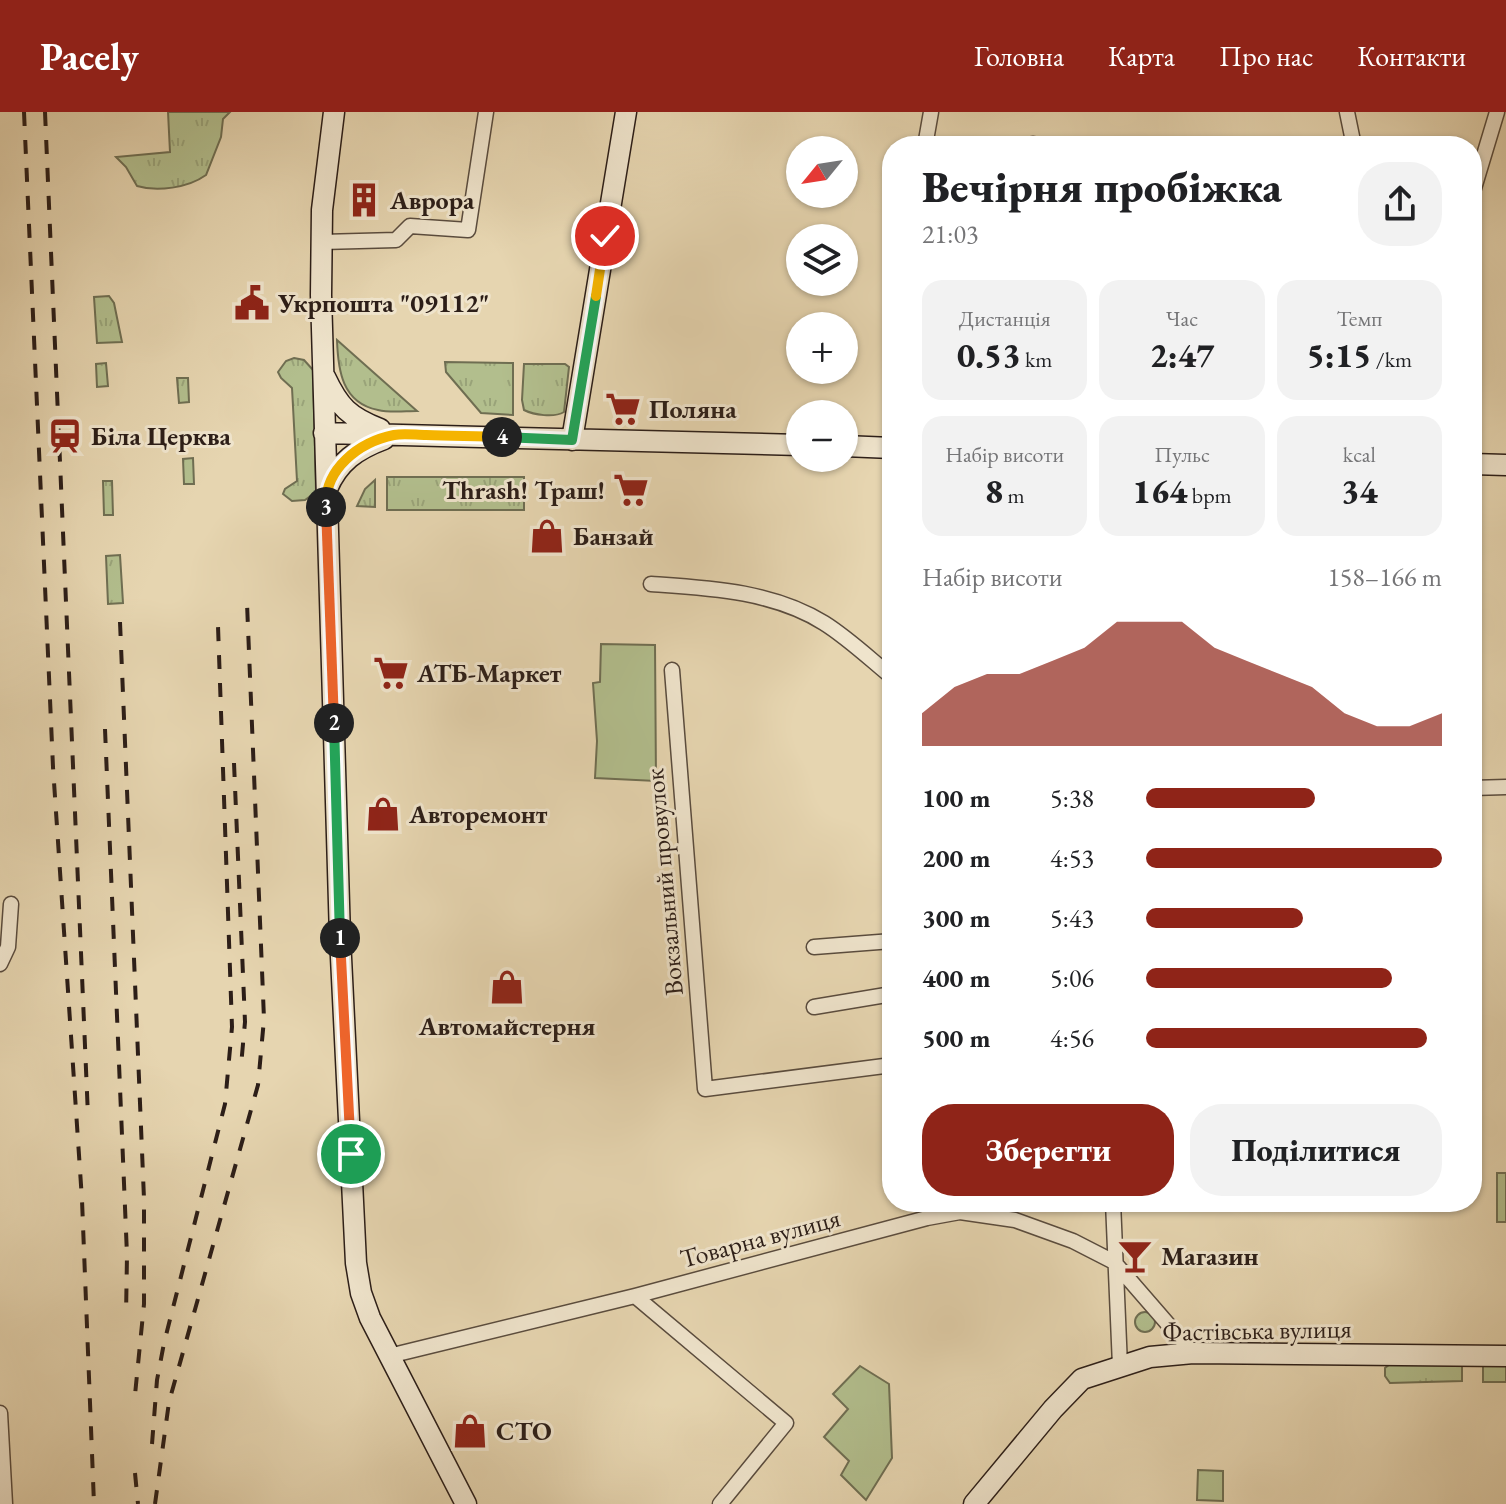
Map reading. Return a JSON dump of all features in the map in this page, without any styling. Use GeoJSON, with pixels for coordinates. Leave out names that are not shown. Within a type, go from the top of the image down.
{"type":"FeatureCollection","features":[{"type":"Feature","properties":{"kind":"street"},"geometry":{"type":"LineString","coordinates":[[334,112],[322,210],[325,493],[340,937],[356,1263],[361,1293],[389,1356],[466,1504]]}},
{"type":"Feature","properties":{"kind":"street"},"geometry":{"type":"LineString","coordinates":[[322,242],[396,240],[410,226],[468,230],[486,112]]}},
{"type":"Feature","properties":{"kind":"street"},"geometry":{"type":"LineString","coordinates":[[572,440],[626,112]]}},
{"type":"Feature","properties":{"kind":"street"},"geometry":{"type":"LineString","coordinates":[[927,136],[931,112]]}},
{"type":"Feature","properties":{"kind":"street"},"geometry":{"type":"LineString","coordinates":[[1347,112],[1352,136]]}},
{"type":"Feature","properties":{"kind":"street"},"geometry":{"type":"LineString","coordinates":[[1482,162],[1497,112]]}},
{"type":"Feature","properties":{"kind":"street"},"geometry":{"type":"LineString","coordinates":[[323,372],[343,408],[356,420],[395,435]]}},
{"type":"Feature","properties":{"kind":"street"},"geometry":{"type":"LineString","coordinates":[[324,433],[786,445]]}},
{"type":"Feature","properties":{"kind":"street"},"geometry":{"type":"LineString","coordinates":[[325,493],[343,462],[360,449],[395,435]]}},
{"type":"Feature","properties":{"kind":"street"},"geometry":{"type":"LineString","coordinates":[[858,447],[882,448]]}},
{"type":"Feature","properties":{"kind":"street"},"geometry":{"type":"LineString","coordinates":[[1482,464],[1506,465]]}},
{"type":"Feature","properties":{"kind":"street"},"geometry":{"type":"LineString","coordinates":[[651,584],[729,591],[798,608],[825,623],[882,669]]}},
{"type":"Feature","properties":{"kind":"street","name":"Вокзальний провулок"},"geometry":{"type":"LineString","coordinates":[[672,670],[705,1089],[882,1066]]}},
{"type":"Feature","properties":{"kind":"street"},"geometry":{"type":"LineString","coordinates":[[1482,788],[1506,787]]}},
{"type":"Feature","properties":{"kind":"street"},"geometry":{"type":"LineString","coordinates":[[0,964],[8,947],[11,904]]}},
{"type":"Feature","properties":{"kind":"street"},"geometry":{"type":"LineString","coordinates":[[814,947],[882,942]]}},
{"type":"Feature","properties":{"kind":"street"},"geometry":{"type":"LineString","coordinates":[[814,1007],[882,996]]}},
{"type":"Feature","properties":{"kind":"street","name":"Товарна вулиця"},"geometry":{"type":"LineString","coordinates":[[389,1356],[960,1212],[1015,1220],[1073,1241],[1114,1262],[1193,1353]]}},
{"type":"Feature","properties":{"kind":"street"},"geometry":{"type":"LineString","coordinates":[[1113,1212],[1120,1366]]}},
{"type":"Feature","properties":{"kind":"street"},"geometry":{"type":"LineString","coordinates":[[635,1296],[786,1423],[720,1504]]}},
{"type":"Feature","properties":{"kind":"street","name":"Фастівська вулиця"},"geometry":{"type":"LineString","coordinates":[[974,1504],[1082,1379],[1150,1357],[1193,1353],[1506,1356]]}},
{"type":"Feature","properties":{"kind":"street"},"geometry":{"type":"LineString","coordinates":[[0,1413],[5,1504]]}},
{"type":"Feature","properties":{"kind":"green space"},"geometry":{"type":"Polygon","coordinates":[[[168,112],[230,112],[223,119],[221,137],[206,175],[172,188],[137,186],[116,157],[170,152],[168,112]]]}},
{"type":"Feature","properties":{"kind":"green space"},"geometry":{"type":"Polygon","coordinates":[[[109,296],[114,303],[122,342],[97,343],[94,297],[109,296]]]}},
{"type":"Feature","properties":{"kind":"green space"},"geometry":{"type":"Polygon","coordinates":[[[337,340],[417,411],[383,411],[366,406],[349,393],[341,373],[337,340]]]}},
{"type":"Feature","properties":{"kind":"green space"},"geometry":{"type":"Polygon","coordinates":[[[294,358],[304,360],[313,370],[316,492],[305,500],[292,501],[283,494],[297,481],[292,388],[278,372],[286,361],[294,358]]]}},
{"type":"Feature","properties":{"kind":"green space"},"geometry":{"type":"Polygon","coordinates":[[[445,362],[513,363],[513,415],[481,413],[446,372],[445,362]]]}},
{"type":"Feature","properties":{"kind":"green space"},"geometry":{"type":"Polygon","coordinates":[[[106,363],[108,386],[97,387],[96,364],[106,363]]]}},
{"type":"Feature","properties":{"kind":"green space"},"geometry":{"type":"Polygon","coordinates":[[[524,364],[565,364],[569,367],[564,412],[544,415],[524,410],[524,364]]]}},
{"type":"Feature","properties":{"kind":"green space"},"geometry":{"type":"Polygon","coordinates":[[[177,378],[188,378],[189,402],[179,403],[177,378]]]}},
{"type":"Feature","properties":{"kind":"green space"},"geometry":{"type":"Polygon","coordinates":[[[193,458],[194,484],[184,484],[183,459],[193,458]]]}},
{"type":"Feature","properties":{"kind":"green space"},"geometry":{"type":"Polygon","coordinates":[[[387,477],[524,477],[524,510],[387,510],[387,477]]]}},
{"type":"Feature","properties":{"kind":"green space"},"geometry":{"type":"Polygon","coordinates":[[[375,480],[375,507],[357,506],[365,489],[375,480]]]}},
{"type":"Feature","properties":{"kind":"green space"},"geometry":{"type":"Polygon","coordinates":[[[103,481],[112,481],[113,515],[104,515],[103,481]]]}},
{"type":"Feature","properties":{"kind":"green space"},"geometry":{"type":"Polygon","coordinates":[[[120,555],[123,603],[108,604],[106,556],[120,555]]]}},
{"type":"Feature","properties":{"kind":"green space"},"geometry":{"type":"Polygon","coordinates":[[[601,644],[655,645],[656,781],[595,778],[597,741],[593,683],[600,682],[601,644]]]}},
{"type":"Feature","properties":{"kind":"green space"},"geometry":{"type":"Polygon","coordinates":[[[1497,1173],[1506,1173],[1506,1222],[1497,1222],[1497,1173]]]}},
{"type":"Feature","properties":{"kind":"green space"},"geometry":{"type":"Polygon","coordinates":[[[1145,1312],[1152,1315],[1155,1322],[1152,1329],[1145,1332],[1138,1329],[1135,1322],[1138,1315],[1145,1312]]]}},
{"type":"Feature","properties":{"kind":"green space"},"geometry":{"type":"Polygon","coordinates":[[[1462,1363],[1462,1381],[1390,1383],[1385,1376],[1385,1368],[1390,1364],[1462,1363]]]}},
{"type":"Feature","properties":{"kind":"green space"},"geometry":{"type":"Polygon","coordinates":[[[1483,1364],[1506,1364],[1506,1382],[1483,1382],[1483,1364]]]}},
{"type":"Feature","properties":{"kind":"green space"},"geometry":{"type":"Polygon","coordinates":[[[860,1366],[889,1384],[892,1458],[866,1500],[841,1475],[849,1461],[824,1437],[848,1409],[833,1394],[860,1366]]]}},
{"type":"Feature","properties":{"kind":"green space"},"geometry":{"type":"Polygon","coordinates":[[[1198,1470],[1223,1471],[1223,1501],[1197,1500],[1198,1470]]]}},
{"type":"Feature","properties":{"kind":"railway"},"geometry":{"type":"LineString","coordinates":[[24,112],[53,767],[82,1200],[94,1504]]}},
{"type":"Feature","properties":{"kind":"railway"},"geometry":{"type":"LineString","coordinates":[[45,112],[88,1116]]}},
{"type":"Feature","properties":{"kind":"railway"},"geometry":{"type":"LineString","coordinates":[[155,1504],[169,1402],[258,1085],[264,1019],[247,603]]}},
{"type":"Feature","properties":{"kind":"railway"},"geometry":{"type":"LineString","coordinates":[[120,622],[144,1199],[144,1304],[134,1405]]}},
{"type":"Feature","properties":{"kind":"railway"},"geometry":{"type":"LineString","coordinates":[[152,1444],[157,1380],[164,1343],[225,1104],[232,1027],[218,626]]}},
{"type":"Feature","properties":{"kind":"railway"},"geometry":{"type":"LineString","coordinates":[[105,729],[127,1255],[126,1316]]}},
{"type":"Feature","properties":{"kind":"railway"},"geometry":{"type":"LineString","coordinates":[[234,763],[245,1022],[241,1066]]}},
{"type":"Feature","properties":{"kind":"railway"},"geometry":{"type":"LineString","coordinates":[[135,1473],[138,1504]]}},
{"type":"Feature","properties":{"kind":"place","name":"Аврора"},"geometry":{"type":"Point","coordinates":[364,200]}},
{"type":"Feature","properties":{"kind":"place","name":"Укрпошта \"09112\""},"geometry":{"type":"Point","coordinates":[252,303]}},
{"type":"Feature","properties":{"kind":"place","name":"Поляна"},"geometry":{"type":"Point","coordinates":[623,409]}},
{"type":"Feature","properties":{"kind":"place","name":"Біла Церква"},"geometry":{"type":"Point","coordinates":[65,436]}},
{"type":"Feature","properties":{"kind":"place","name":"Thrash! Траш!"},"geometry":{"type":"Point","coordinates":[631,490]}},
{"type":"Feature","properties":{"kind":"place","name":"Банзай"},"geometry":{"type":"Point","coordinates":[547,536]}},
{"type":"Feature","properties":{"kind":"place","name":"АТБ-Маркет"},"geometry":{"type":"Point","coordinates":[391,673]}},
{"type":"Feature","properties":{"kind":"place","name":"Авторемонт"},"geometry":{"type":"Point","coordinates":[383,814]}},
{"type":"Feature","properties":{"kind":"place","name":"Автомайстерня"},"geometry":{"type":"Point","coordinates":[507,987]}},
{"type":"Feature","properties":{"kind":"place","name":"Магазин"},"geometry":{"type":"Point","coordinates":[1135,1256]}},
{"type":"Feature","properties":{"kind":"place","name":"СТО"},"geometry":{"type":"Point","coordinates":[470,1431]}},
{"type":"Feature","properties":{"kind":"route"},"geometry":{"type":"LineString","coordinates":[[351,1154],[340,937],[325,493],[343,462],[360,449],[395,435],[572,440],[605,236]]}}]}
